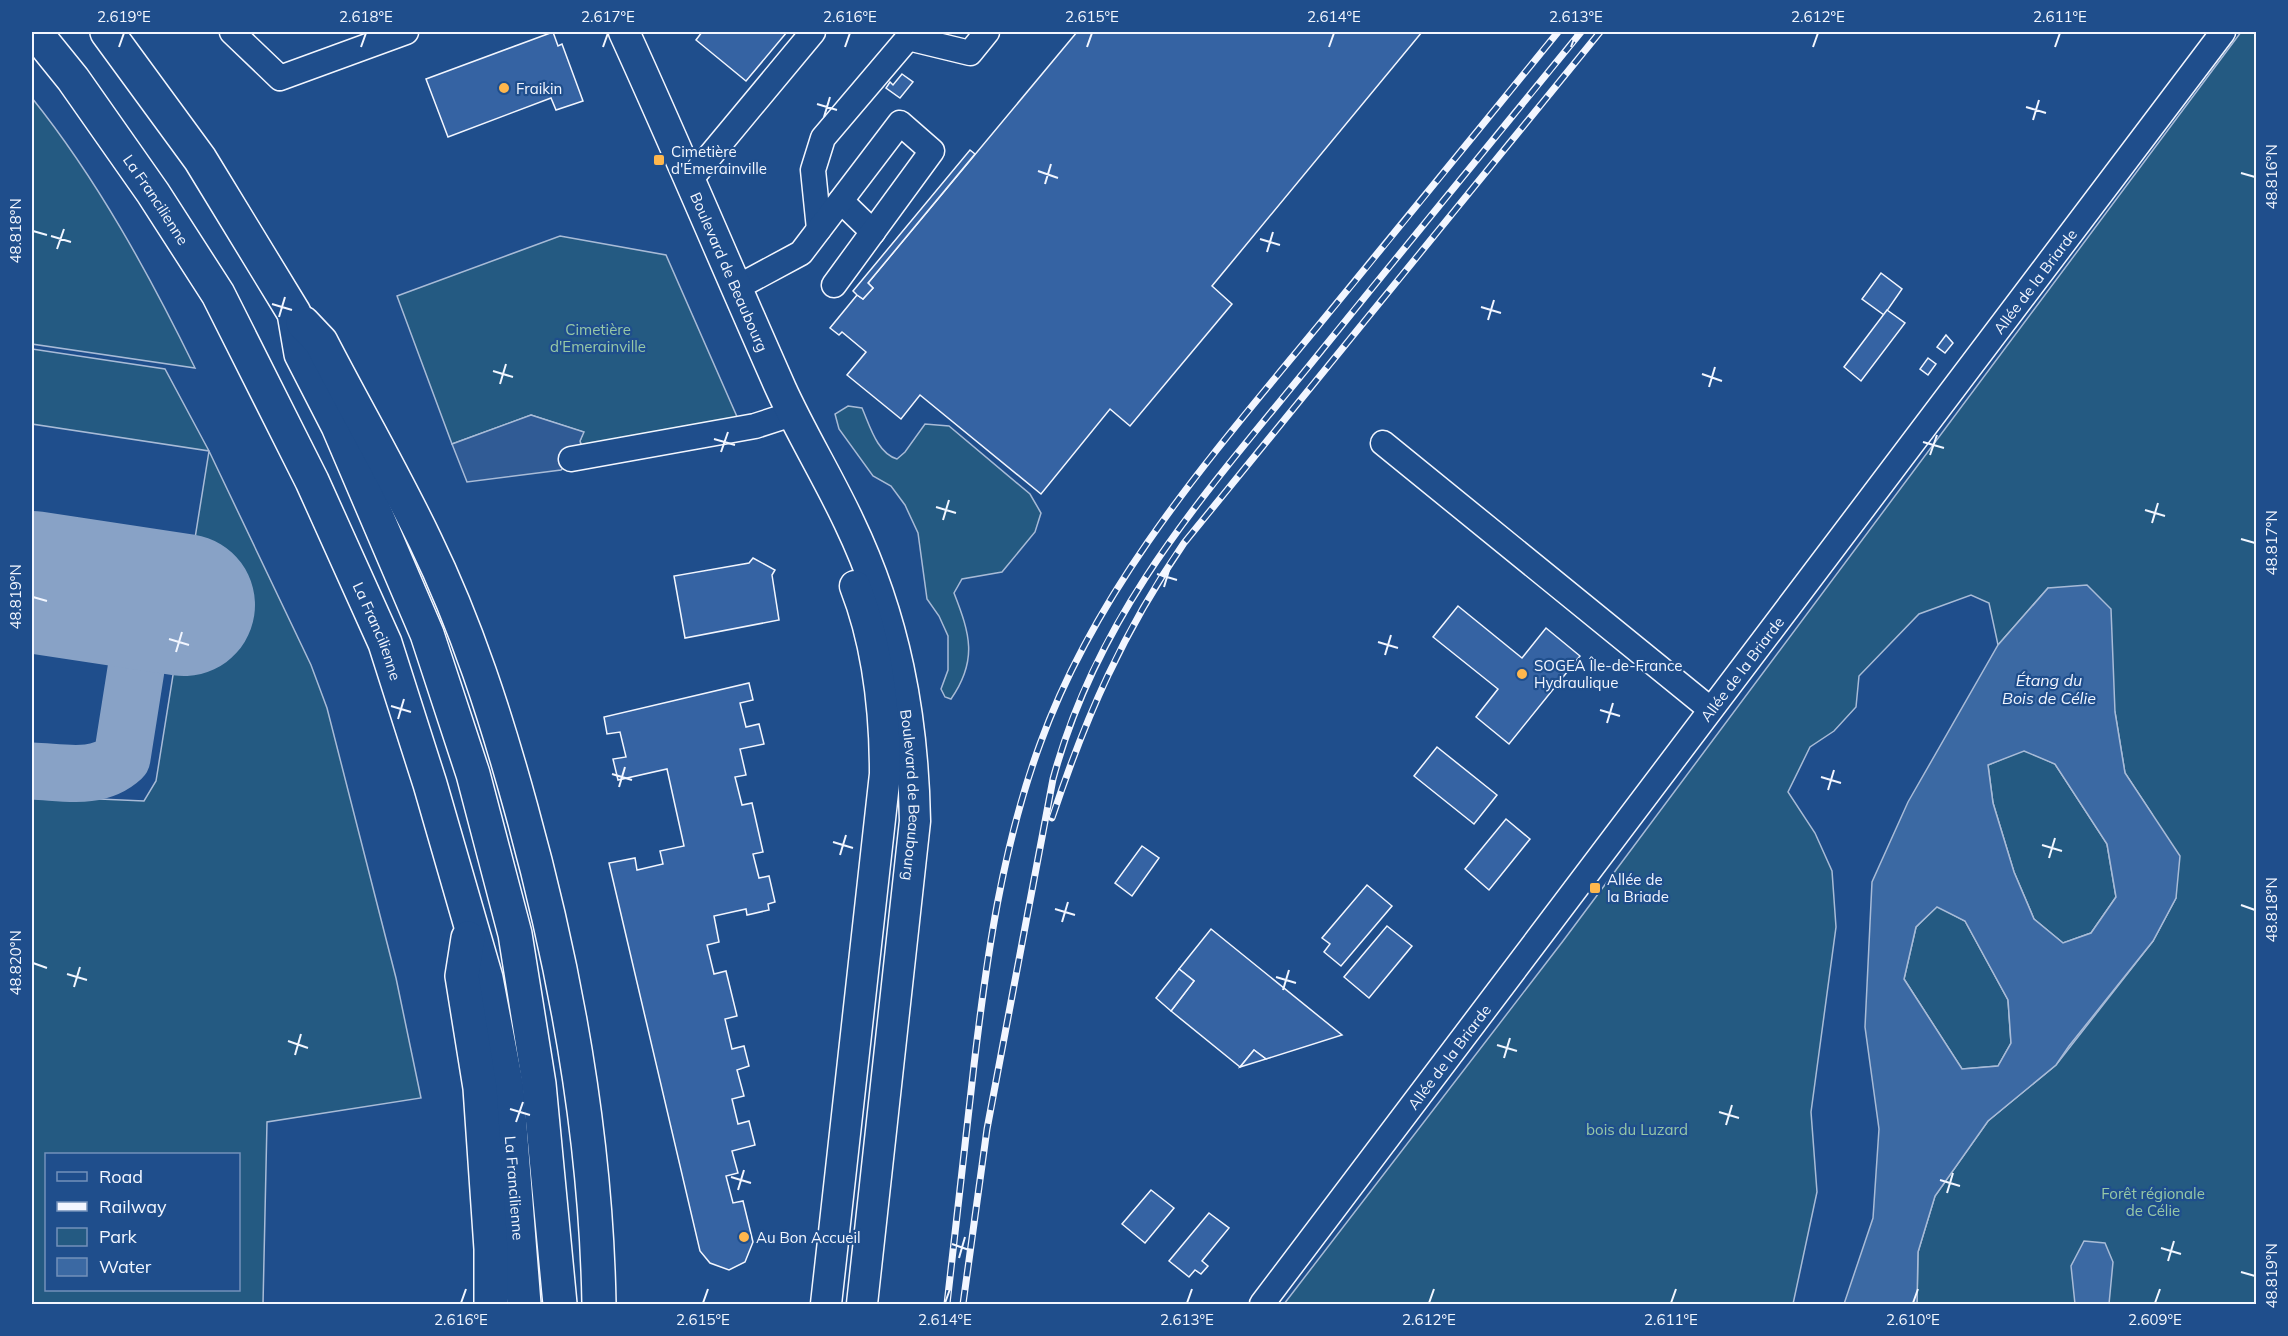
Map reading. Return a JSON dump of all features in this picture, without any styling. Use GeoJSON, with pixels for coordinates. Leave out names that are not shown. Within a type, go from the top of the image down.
{"type":"FeatureCollection","features":[{"type":"Feature","properties":{"kind":"highway","name":"La Francilienne"},"geometry":{"type":"LineString","coordinates":[[35,32],[73,79],[147,183],[218,294],[312,481],[384,643],[430,784],[486,978],[507,1088],[524,1305]]}},
{"type":"Feature","properties":{"kind":"highway"},"geometry":{"type":"LineString","coordinates":[[107,32],[200,159],[294,313],[321,342],[426,541],[464,631],[501,735],[543,886],[567,999],[579,1070],[597,1212],[599,1305]]}},
{"type":"Feature","properties":{"kind":"highway"},"geometry":{"type":"LineString","coordinates":[[294,313],[301,354],[338,426],[393,549],[426,634],[473,774],[515,934],[529,1017],[549,1173],[560,1305]]}},
{"type":"Feature","properties":{"kind":"highway"},"geometry":{"type":"LineString","coordinates":[[470,927],[462,976],[480,1088],[490,1217],[491,1305]]}},
{"type":"Feature","properties":{"kind":"highway"},"geometry":{"type":"LineString","coordinates":[[597,1212],[614,1242],[621,1305]]}},
{"type":"Feature","properties":{"kind":"main road","name":"Boulevard de Beaubourg"},"geometry":{"type":"LineString","coordinates":[[624,32],[792,414],[849,522],[876,584],[891,629],[901,670],[914,760],[912,861],[862,1305]]}},
{"type":"Feature","properties":{"kind":"main road","name":"Boulevard de Beaubourg"},"geometry":{"type":"LineString","coordinates":[[792,414],[813,480],[860,598],[874,656],[885,733],[882,812],[826,1305]]}},
{"type":"Feature","properties":{"kind":"street"},"geometry":{"type":"LineString","coordinates":[[232,32],[280,78],[406,32]]}},
{"type":"Feature","properties":{"kind":"street"},"geometry":{"type":"LineString","coordinates":[[690,180],[813,32]]}},
{"type":"Feature","properties":{"kind":"street"},"geometry":{"type":"LineString","coordinates":[[819,229],[813,170],[823,138],[908,35],[970,53],[987,32]]}},
{"type":"Feature","properties":{"kind":"street","name":"Allée de la Briarde"},"geometry":{"type":"LineString","coordinates":[[1262,1305],[2223,32]]}},
{"type":"Feature","properties":{"kind":"street"},"geometry":{"type":"LineString","coordinates":[[736,288],[801,253],[900,123],[932,151],[834,285]]}},
{"type":"Feature","properties":{"kind":"street"},"geometry":{"type":"LineString","coordinates":[[841,201],[873,232]]}},
{"type":"Feature","properties":{"kind":"street"},"geometry":{"type":"LineString","coordinates":[[571,459],[755,426],[792,414]]}},
{"type":"Feature","properties":{"kind":"street"},"geometry":{"type":"LineString","coordinates":[[1383,443],[1710,709]]}},
{"type":"Feature","properties":{"kind":"green space","name":"bois du Luzard"},"geometry":{"type":"Polygon","coordinates":[[[2241,32],[2256,32],[2256,1304],[1917,1304],[1918,1252],[1935,1196],[1988,1121],[2056,1065],[2153,941],[2176,898],[2152,814],[2125,773],[2115,712],[2048,588],[1998,645],[1989,603],[1971,595],[1919,614],[1859,676],[1856,707],[1834,731],[1810,747],[1788,792],[1815,833],[1832,871],[1836,927],[1811,1112],[1817,1192],[1793,1304],[1284,1304],[1563,941],[2241,32]]]}},
{"type":"Feature","properties":{"kind":"green space"},"geometry":{"type":"Polygon","coordinates":[[[32,98],[78,161],[121,228],[195,368],[32,344],[32,98]]]}},
{"type":"Feature","properties":{"kind":"green space","name":"Cimetière d'Emerainville"},"geometry":{"type":"Polygon","coordinates":[[[560,236],[666,255],[738,419],[582,448],[580,441],[583,432],[531,415],[452,444],[397,296],[560,236]]]}},
{"type":"Feature","properties":{"kind":"green space"},"geometry":{"type":"Polygon","coordinates":[[[32,349],[165,369],[209,451],[32,424],[32,349]]]}},
{"type":"Feature","properties":{"kind":"green space"},"geometry":{"type":"Polygon","coordinates":[[[848,406],[862,408],[879,445],[890,456],[897,459],[905,452],[925,424],[949,426],[1030,494],[1041,513],[1035,532],[1002,572],[962,579],[954,593],[964,621],[969,647],[965,672],[951,699],[945,697],[941,689],[948,670],[948,636],[939,616],[927,599],[918,533],[905,505],[891,486],[873,476],[839,429],[835,414],[848,406]]]}},
{"type":"Feature","properties":{"kind":"green space"},"geometry":{"type":"Polygon","coordinates":[[[209,451],[311,665],[327,708],[396,978],[421,1098],[267,1122],[263,1304],[32,1304],[32,796],[144,801],[156,781],[209,451]]]}},
{"type":"Feature","properties":{"kind":"green space"},"geometry":{"type":"Polygon","coordinates":[[[2024,750],[2055,764],[2107,844],[2116,897],[2091,933],[2063,943],[2034,919],[2014,872],[1993,803],[1988,765],[2024,750]]]}},
{"type":"Feature","properties":{"kind":"green space"},"geometry":{"type":"Polygon","coordinates":[[[1937,906],[1965,921],[2008,1000],[2011,1043],[1998,1066],[1962,1069],[1904,979],[1916,927],[1937,906]]]}},
{"type":"Feature","properties":{"kind":"shaded area"},"geometry":{"type":"Polygon","coordinates":[[[531,415],[584,432],[580,441],[582,448],[561,470],[467,482],[452,444],[531,415]]]}},
{"type":"Feature","properties":{"kind":"water","name":"Étang du Bois de Célie"},"geometry":{"type":"Polygon","coordinates":[[[2087,585],[2111,609],[2115,712],[2125,773],[2180,856],[2176,898],[2153,941],[2056,1065],[1988,1121],[1935,1196],[1918,1252],[1917,1304],[1844,1304],[1873,1218],[1879,1129],[1865,1027],[1872,882],[1908,802],[1998,645],[2048,588],[2087,585]],[[2024,751],[1988,765],[1993,803],[2014,872],[2034,919],[2063,943],[2091,933],[2116,897],[2107,844],[2055,764],[2024,751]],[[1937,907],[1916,927],[1904,979],[1962,1069],[1998,1066],[2011,1043],[2008,1000],[1965,921],[1937,907]]]}},
{"type":"Feature","properties":{"kind":"water"},"geometry":{"type":"Polygon","coordinates":[[[2084,1241],[2105,1243],[2113,1262],[2109,1304],[2075,1304],[2071,1266],[2084,1241]]]}},
{"type":"Feature","properties":{"kind":"building","name":"Fraikin"},"geometry":{"type":"Polygon","coordinates":[[[553,32],[558,46],[562,44],[583,101],[556,110],[551,98],[448,137],[426,79],[553,32]]]}},
{"type":"Feature","properties":{"kind":"building"},"geometry":{"type":"Polygon","coordinates":[[[702,32],[787,32],[746,81],[696,40],[702,32]]]}},
{"type":"Feature","properties":{"kind":"building"},"geometry":{"type":"Polygon","coordinates":[[[1077,32],[1422,32],[1212,286],[1232,304],[1130,426],[1110,409],[1041,494],[920,395],[901,419],[847,375],[866,352],[842,332],[839,335],[830,328],[857,295],[863,299],[873,288],[868,283],[1077,32]]]}},
{"type":"Feature","properties":{"kind":"building"},"geometry":{"type":"Polygon","coordinates":[[[902,74],[913,82],[900,98],[886,88],[890,82],[893,85],[902,74]]]}},
{"type":"Feature","properties":{"kind":"building"},"geometry":{"type":"Polygon","coordinates":[[[970,150],[975,154],[868,283],[873,288],[863,299],[857,295],[853,291],[970,150]]]}},
{"type":"Feature","properties":{"kind":"building"},"geometry":{"type":"Polygon","coordinates":[[[1881,273],[1902,289],[1884,315],[1862,299],[1881,273]]]}},
{"type":"Feature","properties":{"kind":"building"},"geometry":{"type":"Polygon","coordinates":[[[1887,310],[1905,323],[1861,381],[1844,367],[1887,310]]]}},
{"type":"Feature","properties":{"kind":"building"},"geometry":{"type":"Polygon","coordinates":[[[1946,335],[1953,343],[1945,353],[1937,347],[1946,335]]]}},
{"type":"Feature","properties":{"kind":"building"},"geometry":{"type":"Polygon","coordinates":[[[1928,358],[1936,364],[1928,375],[1920,369],[1928,358]]]}},
{"type":"Feature","properties":{"kind":"building"},"geometry":{"type":"Polygon","coordinates":[[[753,558],[775,570],[772,575],[779,620],[685,638],[674,576],[749,563],[753,558]]]}},
{"type":"Feature","properties":{"kind":"building","name":"SOGEA Île-de-France Hydraulique"},"geometry":{"type":"Polygon","coordinates":[[[1458,606],[1522,658],[1546,628],[1580,656],[1509,744],[1476,717],[1498,689],[1433,637],[1458,606]]]}},
{"type":"Feature","properties":{"kind":"building"},"geometry":{"type":"Polygon","coordinates":[[[749,683],[753,700],[740,703],[746,727],[759,724],[764,744],[740,749],[746,775],[735,777],[742,805],[752,803],[763,852],[753,854],[759,878],[769,876],[775,902],[768,904],[769,910],[747,915],[746,909],[714,916],[719,942],[707,945],[714,974],[726,971],[737,1016],[725,1019],[732,1049],[744,1046],[749,1066],[737,1070],[744,1096],[732,1099],[738,1124],[749,1121],[755,1145],[732,1151],[738,1173],[726,1176],[733,1203],[743,1201],[753,1242],[745,1262],[729,1270],[710,1263],[700,1251],[609,863],[635,858],[637,870],[663,864],[660,851],[684,846],[667,769],[618,780],[613,759],[626,757],[620,732],[607,734],[604,717],[749,683]]]}},
{"type":"Feature","properties":{"kind":"building"},"geometry":{"type":"Polygon","coordinates":[[[1437,747],[1497,795],[1474,824],[1414,776],[1437,747]]]}},
{"type":"Feature","properties":{"kind":"building"},"geometry":{"type":"Polygon","coordinates":[[[1506,819],[1530,839],[1489,890],[1465,869],[1506,819]]]}},
{"type":"Feature","properties":{"kind":"building"},"geometry":{"type":"Polygon","coordinates":[[[1142,846],[1159,858],[1132,896],[1115,883],[1142,846]]]}},
{"type":"Feature","properties":{"kind":"building"},"geometry":{"type":"Polygon","coordinates":[[[1367,885],[1392,906],[1341,966],[1324,952],[1330,944],[1322,938],[1367,885]]]}},
{"type":"Feature","properties":{"kind":"building"},"geometry":{"type":"Polygon","coordinates":[[[1387,926],[1412,946],[1369,998],[1344,977],[1387,926]]]}},
{"type":"Feature","properties":{"kind":"building"},"geometry":{"type":"Polygon","coordinates":[[[1211,929],[1342,1035],[1266,1059],[1254,1050],[1240,1067],[1171,1011],[1194,981],[1179,969],[1211,929]]]}},
{"type":"Feature","properties":{"kind":"building"},"geometry":{"type":"Polygon","coordinates":[[[1179,969],[1194,981],[1171,1011],[1156,998],[1179,969]]]}},
{"type":"Feature","properties":{"kind":"building"},"geometry":{"type":"Polygon","coordinates":[[[1254,1050],[1266,1059],[1240,1067],[1254,1050]]]}},
{"type":"Feature","properties":{"kind":"building"},"geometry":{"type":"Polygon","coordinates":[[[1151,1190],[1174,1208],[1145,1243],[1122,1224],[1151,1190]]]}},
{"type":"Feature","properties":{"kind":"building"},"geometry":{"type":"Polygon","coordinates":[[[1209,1213],[1229,1228],[1202,1261],[1208,1266],[1201,1274],[1195,1270],[1189,1277],[1169,1261],[1209,1213]]]}},
{"type":"Feature","properties":{"kind":"taxiway"},"geometry":{"type":"LineString","coordinates":[[32,771],[79,774],[102,770],[122,758],[147,600]]}},
{"type":"Feature","properties":{"kind":"runway"},"geometry":{"type":"LineString","coordinates":[[32,582],[184,605]]}},
{"type":"Feature","properties":{"kind":"railway"},"geometry":{"type":"LineString","coordinates":[[947,1304],[979,1024],[998,902],[1015,823],[1027,783],[1064,685],[1093,629],[1161,523],[1238,423],[1558,32]]}},
{"type":"Feature","properties":{"kind":"railway"},"geometry":{"type":"LineString","coordinates":[[963,1304],[987,1129],[1053,779],[1073,719],[1097,662],[1126,609],[1193,510],[1581,32]]}},
{"type":"Feature","properties":{"kind":"railway"},"geometry":{"type":"LineString","coordinates":[[1052,818],[1078,745],[1124,642],[1184,543],[1600,32]]}},
{"type":"Feature","properties":{"kind":"place","name":"Fraikin"},"geometry":{"type":"Point","coordinates":[504,88]}},
{"type":"Feature","properties":{"kind":"place","name":"Cimetière d'Émerainville"},"geometry":{"type":"Point","coordinates":[659,160]}},
{"type":"Feature","properties":{"kind":"place","name":"SOGEA Île-de-France Hydraulique"},"geometry":{"type":"Point","coordinates":[1522,674]}},
{"type":"Feature","properties":{"kind":"place","name":"Allée de la Briade"},"geometry":{"type":"Point","coordinates":[1595,888]}},
{"type":"Feature","properties":{"kind":"place","name":"Au Bon Accueil"},"geometry":{"type":"Point","coordinates":[744,1237]}},
{"type":"Feature","properties":{"kind":"park label","name":"Forêt régionale de Célie"},"geometry":{"type":"Point","coordinates":[2153,1202]}}]}
